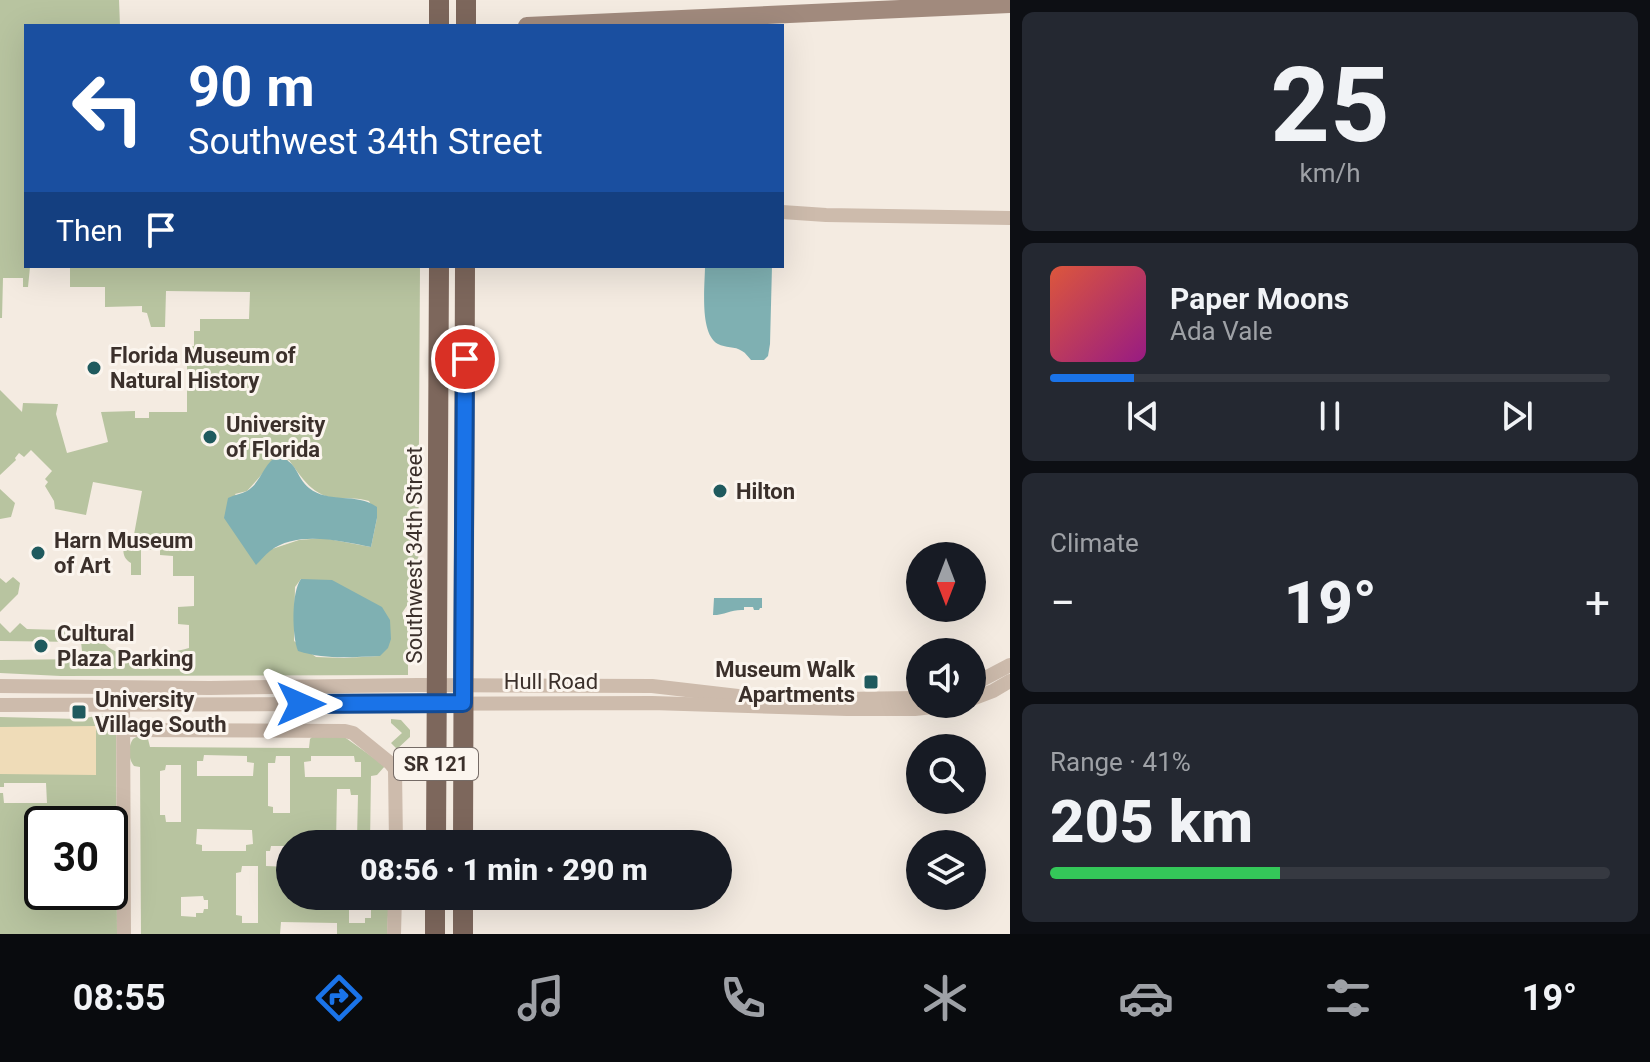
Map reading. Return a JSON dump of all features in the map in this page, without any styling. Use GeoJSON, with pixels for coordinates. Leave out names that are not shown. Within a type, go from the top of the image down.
{"type":"FeatureCollection","features":[{"type":"Feature","properties":{"kind":"main road"},"geometry":{"type":"LineString","coordinates":[[439,0],[439,24]]}},
{"type":"Feature","properties":{"kind":"main road"},"geometry":{"type":"LineString","coordinates":[[466,0],[466,24]]}},
{"type":"Feature","properties":{"kind":"main road"},"geometry":{"type":"LineString","coordinates":[[571,24],[1010,4]]}},
{"type":"Feature","properties":{"kind":"main road","name":"Southwest 34th Street"},"geometry":{"type":"LineString","coordinates":[[436,830],[439,268]]}},
{"type":"Feature","properties":{"kind":"main road","name":"SR 121"},"geometry":{"type":"LineString","coordinates":[[463,830],[465,268]]}},
{"type":"Feature","properties":{"kind":"main road"},"geometry":{"type":"LineString","coordinates":[[435,910],[435,934]]}},
{"type":"Feature","properties":{"kind":"main road"},"geometry":{"type":"LineString","coordinates":[[463,910],[463,934]]}},
{"type":"Feature","properties":{"kind":"street"},"geometry":{"type":"LineString","coordinates":[[784,212],[1010,218]]}},
{"type":"Feature","properties":{"kind":"street"},"geometry":{"type":"LineString","coordinates":[[986,678],[1010,665]]}},
{"type":"Feature","properties":{"kind":"street"},"geometry":{"type":"LineString","coordinates":[[986,692],[1010,681]]}},
{"type":"Feature","properties":{"kind":"street","name":"Hull Road"},"geometry":{"type":"LineString","coordinates":[[0,686],[463,694],[652,686],[738,696],[906,698]]}},
{"type":"Feature","properties":{"kind":"street"},"geometry":{"type":"LineString","coordinates":[[123,688],[124,934]]}},
{"type":"Feature","properties":{"kind":"street","name":"Hull Road"},"geometry":{"type":"LineString","coordinates":[[0,705],[123,705],[437,694]]}},
{"type":"Feature","properties":{"kind":"street","name":"Hull Road"},"geometry":{"type":"LineString","coordinates":[[463,694],[652,703],[906,709]]}},
{"type":"Feature","properties":{"kind":"street"},"geometry":{"type":"LineString","coordinates":[[123,730],[349,731],[395,769],[396,830]]}},
{"type":"Feature","properties":{"kind":"street"},"geometry":{"type":"LineString","coordinates":[[394,934],[395,910]]}},
{"type":"Feature","properties":{"kind":"green space"},"geometry":{"type":"Polygon","coordinates":[[[0,0],[119,0],[120,24],[24,24],[24,268],[30,268],[28,287],[23,287],[23,278],[3,278],[2,318],[0,0]]]}},
{"type":"Feature","properties":{"kind":"green space"},"geometry":{"type":"Polygon","coordinates":[[[70,268],[420,268],[418,608],[408,604],[402,613],[414,633],[414,653],[408,661],[408,675],[61,676],[0,673],[0,660],[86,659],[81,642],[0,641],[0,623],[10,633],[20,623],[27,629],[96,631],[113,650],[137,656],[189,648],[189,625],[178,624],[178,607],[194,606],[194,576],[173,576],[173,556],[160,555],[160,549],[141,550],[141,575],[131,575],[131,563],[124,555],[124,546],[125,539],[133,540],[142,491],[93,482],[86,515],[55,509],[45,486],[48,482],[45,479],[52,471],[31,450],[24,457],[19,453],[0,475],[0,390],[22,412],[23,403],[58,404],[56,414],[67,453],[108,442],[101,412],[135,411],[135,418],[149,418],[149,412],[187,412],[187,346],[194,346],[194,331],[200,331],[200,319],[249,319],[250,292],[166,291],[165,327],[151,327],[142,306],[105,307],[105,287],[70,287],[70,268]],[[289,460],[263,473],[247,491],[235,494],[272,549],[299,540],[323,538],[371,547],[377,518],[369,501],[329,497],[315,490],[289,460]],[[301,579],[295,587],[294,641],[316,657],[380,656],[301,579]]]}},
{"type":"Feature","properties":{"kind":"green space"},"geometry":{"type":"Polygon","coordinates":[[[0,489],[15,503],[11,517],[0,519],[0,489]]]}},
{"type":"Feature","properties":{"kind":"green space"},"geometry":{"type":"Polygon","coordinates":[[[13,577],[20,583],[18,594],[0,612],[0,578],[6,583],[13,577]]]}},
{"type":"Feature","properties":{"kind":"green space"},"geometry":{"type":"Polygon","coordinates":[[[113,716],[116,727],[116,806],[24,806],[24,910],[117,910],[117,934],[0,934],[0,793],[3,793],[4,803],[47,803],[46,783],[4,783],[4,787],[0,787],[0,717],[80,719],[113,716]]]}},
{"type":"Feature","properties":{"kind":"green space"},"geometry":{"type":"Polygon","coordinates":[[[391,719],[401,720],[410,730],[410,737],[397,749],[391,743],[402,733],[391,723],[391,719]]]}},
{"type":"Feature","properties":{"kind":"green space","name":"University Village South"},"geometry":{"type":"Polygon","coordinates":[[[138,736],[148,739],[150,747],[309,748],[312,737],[343,736],[385,766],[377,775],[371,776],[370,830],[357,830],[358,795],[351,795],[350,789],[337,789],[336,830],[276,830],[276,846],[266,851],[266,866],[276,866],[276,910],[349,910],[349,923],[365,923],[365,918],[371,918],[371,910],[388,910],[387,934],[337,934],[337,923],[281,922],[280,934],[141,934],[140,767],[134,766],[130,749],[133,739],[138,736]],[[204,755],[203,761],[197,761],[197,776],[253,776],[254,763],[247,762],[247,756],[204,755]],[[276,756],[275,763],[268,763],[268,806],[273,807],[273,813],[290,813],[290,756],[276,756]],[[311,756],[311,761],[304,762],[305,777],[361,777],[361,762],[355,762],[354,756],[311,756]],[[166,765],[165,770],[160,771],[160,815],[165,815],[166,822],[181,822],[181,765],[166,765]],[[197,829],[196,844],[202,845],[202,851],[246,851],[246,845],[253,844],[252,830],[197,829]],[[242,866],[241,872],[236,873],[236,915],[242,916],[242,923],[258,923],[258,866],[242,866]],[[203,896],[181,897],[181,916],[196,917],[196,913],[208,909],[208,900],[204,900],[203,896]]]}},
{"type":"Feature","properties":{"kind":"sand"},"geometry":{"type":"Polygon","coordinates":[[[96,726],[96,775],[0,774],[0,727],[96,726]]]}},
{"type":"Feature","properties":{"kind":"water"},"geometry":{"type":"Polygon","coordinates":[[[705,268],[772,268],[768,356],[764,360],[751,360],[739,349],[718,344],[708,330],[704,308],[705,268]]]}},
{"type":"Feature","properties":{"kind":"water"},"geometry":{"type":"Polygon","coordinates":[[[278,456],[290,462],[309,488],[317,493],[360,500],[377,507],[371,547],[319,539],[293,541],[270,551],[256,565],[224,518],[228,498],[252,487],[278,456]]]}},
{"type":"Feature","properties":{"kind":"water"},"geometry":{"type":"Polygon","coordinates":[[[301,579],[332,580],[382,607],[390,620],[388,648],[380,656],[359,657],[329,657],[298,651],[294,614],[295,594],[301,579]]]}},
{"type":"Feature","properties":{"kind":"water"},"geometry":{"type":"Polygon","coordinates":[[[714,598],[762,598],[762,608],[754,610],[753,607],[744,607],[744,610],[713,615],[714,598]]]}},
{"type":"Feature","properties":{"kind":"place","name":"Florida Museum of Natural History"},"geometry":{"type":"Point","coordinates":[94,368]}},
{"type":"Feature","properties":{"kind":"place","name":"University of Florida"},"geometry":{"type":"Point","coordinates":[210,437]}},
{"type":"Feature","properties":{"kind":"place","name":"Hilton"},"geometry":{"type":"Point","coordinates":[720,491]}},
{"type":"Feature","properties":{"kind":"place","name":"Harn Museum of Art"},"geometry":{"type":"Point","coordinates":[38,553]}},
{"type":"Feature","properties":{"kind":"place","name":"Cultural Plaza Parking"},"geometry":{"type":"Point","coordinates":[41,646]}},
{"type":"Feature","properties":{"kind":"place","name":"Museum Walk Apartments"},"geometry":{"type":"Point","coordinates":[871,682]}},
{"type":"Feature","properties":{"kind":"place","name":"University Village South"},"geometry":{"type":"Point","coordinates":[79,712]}},
{"type":"Feature","properties":{"kind":"route"},"geometry":{"type":"LineString","coordinates":[[301,704],[463,703],[465,359]]}}]}
